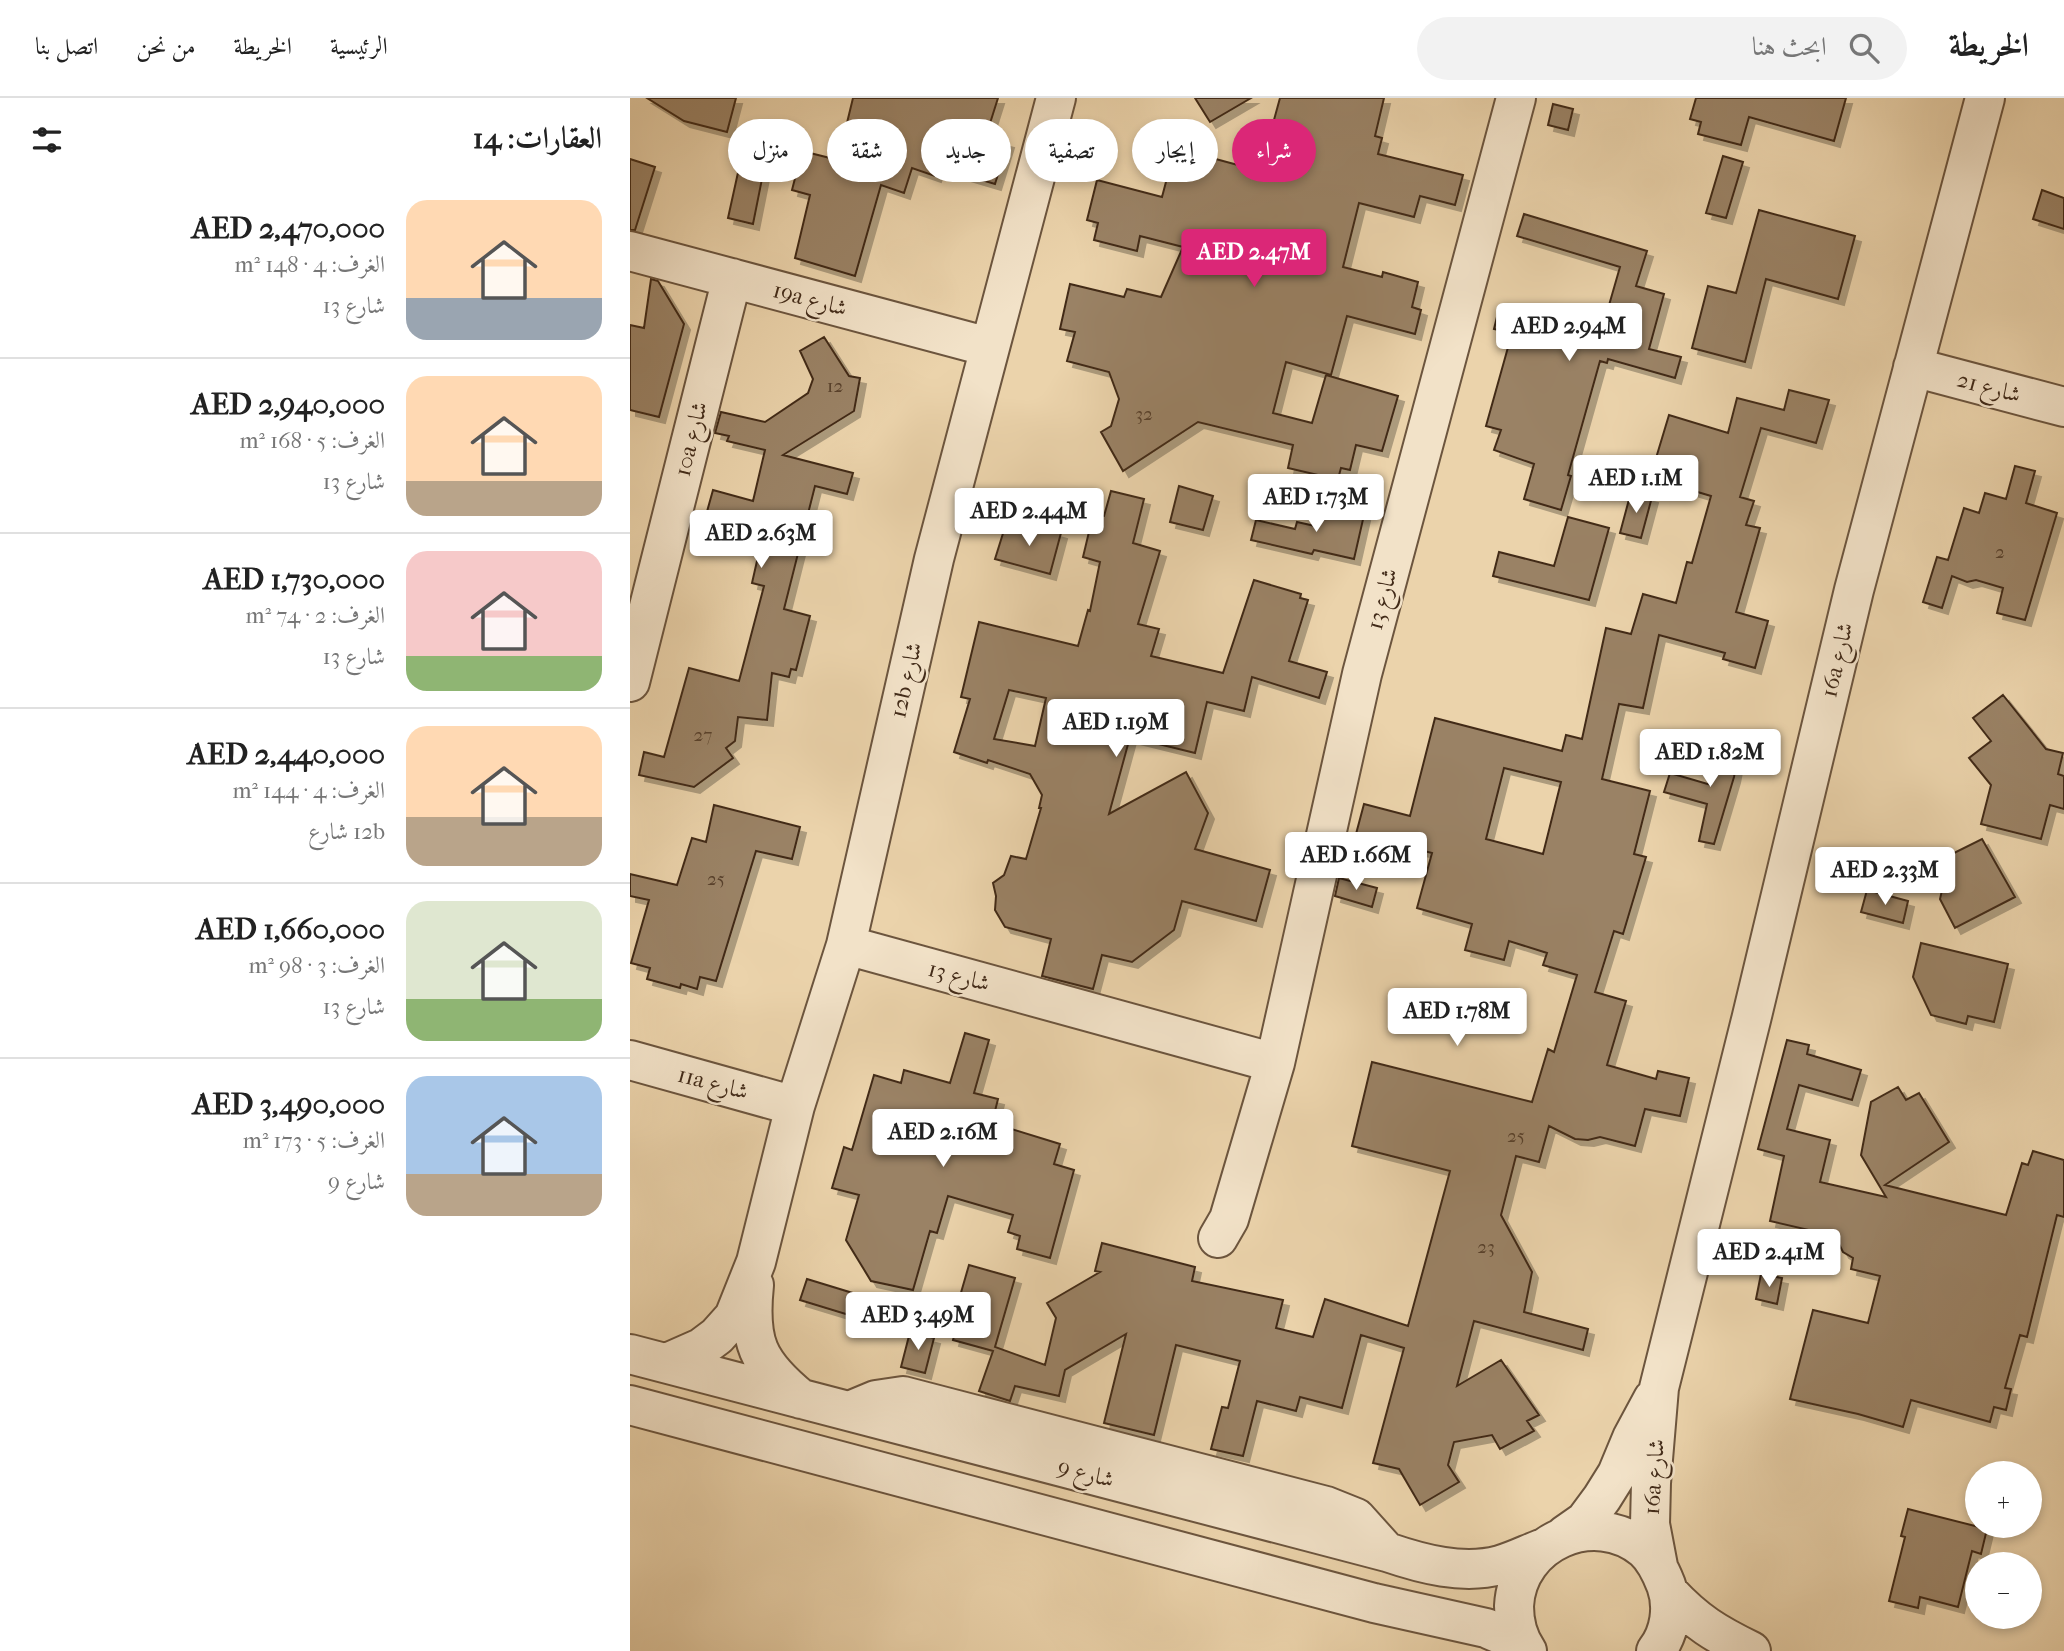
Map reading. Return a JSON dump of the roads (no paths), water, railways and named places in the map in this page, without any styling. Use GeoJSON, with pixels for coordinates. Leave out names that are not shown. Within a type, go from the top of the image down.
{"type":"FeatureCollection","features":[{"type":"Feature","properties":{"kind":"street","name":"12b شارع"},"geometry":{"type":"LineString","coordinates":[[667,1363],[701,1348],[717,1336],[734,1317],[756,1262],[795,1106],[846,945],[934,559],[1056,98]]}},
{"type":"Feature","properties":{"kind":"street","name":"شارع 13"},"geometry":{"type":"LineString","coordinates":[[1218,1238],[1229,1219],[1275,1063],[1362,674],[1516,98]]}},
{"type":"Feature","properties":{"kind":"street","name":"16a شارع"},"geometry":{"type":"LineString","coordinates":[[1656,1651],[1663,1642],[1670,1618],[1664,1579],[1650,1524],[1659,1388],[1748,1033],[1854,590],[1984,98]]}},
{"type":"Feature","properties":{"kind":"street","name":"19a شارع"},"geometry":{"type":"LineString","coordinates":[[630,251],[989,347]]}},
{"type":"Feature","properties":{"kind":"street","name":"10a شارع"},"geometry":{"type":"LineString","coordinates":[[630,682],[732,278]]}},
{"type":"Feature","properties":{"kind":"street","name":"شارع 21"},"geometry":{"type":"LineString","coordinates":[[1913,367],[2064,407]]}},
{"type":"Feature","properties":{"kind":"street","name":"شارع 13"},"geometry":{"type":"LineString","coordinates":[[846,945],[1275,1063]]}},
{"type":"Feature","properties":{"kind":"street","name":"11a شارع"},"geometry":{"type":"LineString","coordinates":[[630,1060],[795,1106]]}},
{"type":"Feature","properties":{"kind":"street","name":"12b شارع"},"geometry":{"type":"LineString","coordinates":[[756,1262],[751,1311],[753,1339],[778,1380],[803,1401]]}},
{"type":"Feature","properties":{"kind":"street","name":"شارع 9"},"geometry":{"type":"LineString","coordinates":[[630,1354],[1387,1552],[1427,1566],[1470,1569],[1499,1566],[1553,1542]]}},
{"type":"Feature","properties":{"kind":"street","name":"16a شارع"},"geometry":{"type":"LineString","coordinates":[[1553,1542],[1584,1521],[1602,1498],[1617,1474],[1632,1438],[1659,1388]]}},
{"type":"Feature","properties":{"kind":"street"},"geometry":{"type":"LineString","coordinates":[[630,1405],[1360,1600],[1486,1628],[1524,1647]]}},
{"type":"Feature","properties":{"kind":"street"},"geometry":{"type":"LineString","coordinates":[[1524,1647],[1514,1617],[1515,1592],[1524,1568],[1553,1542],[1586,1530],[1617,1535],[1645,1550],[1688,1612],[1713,1632],[1751,1651]]}}]}
